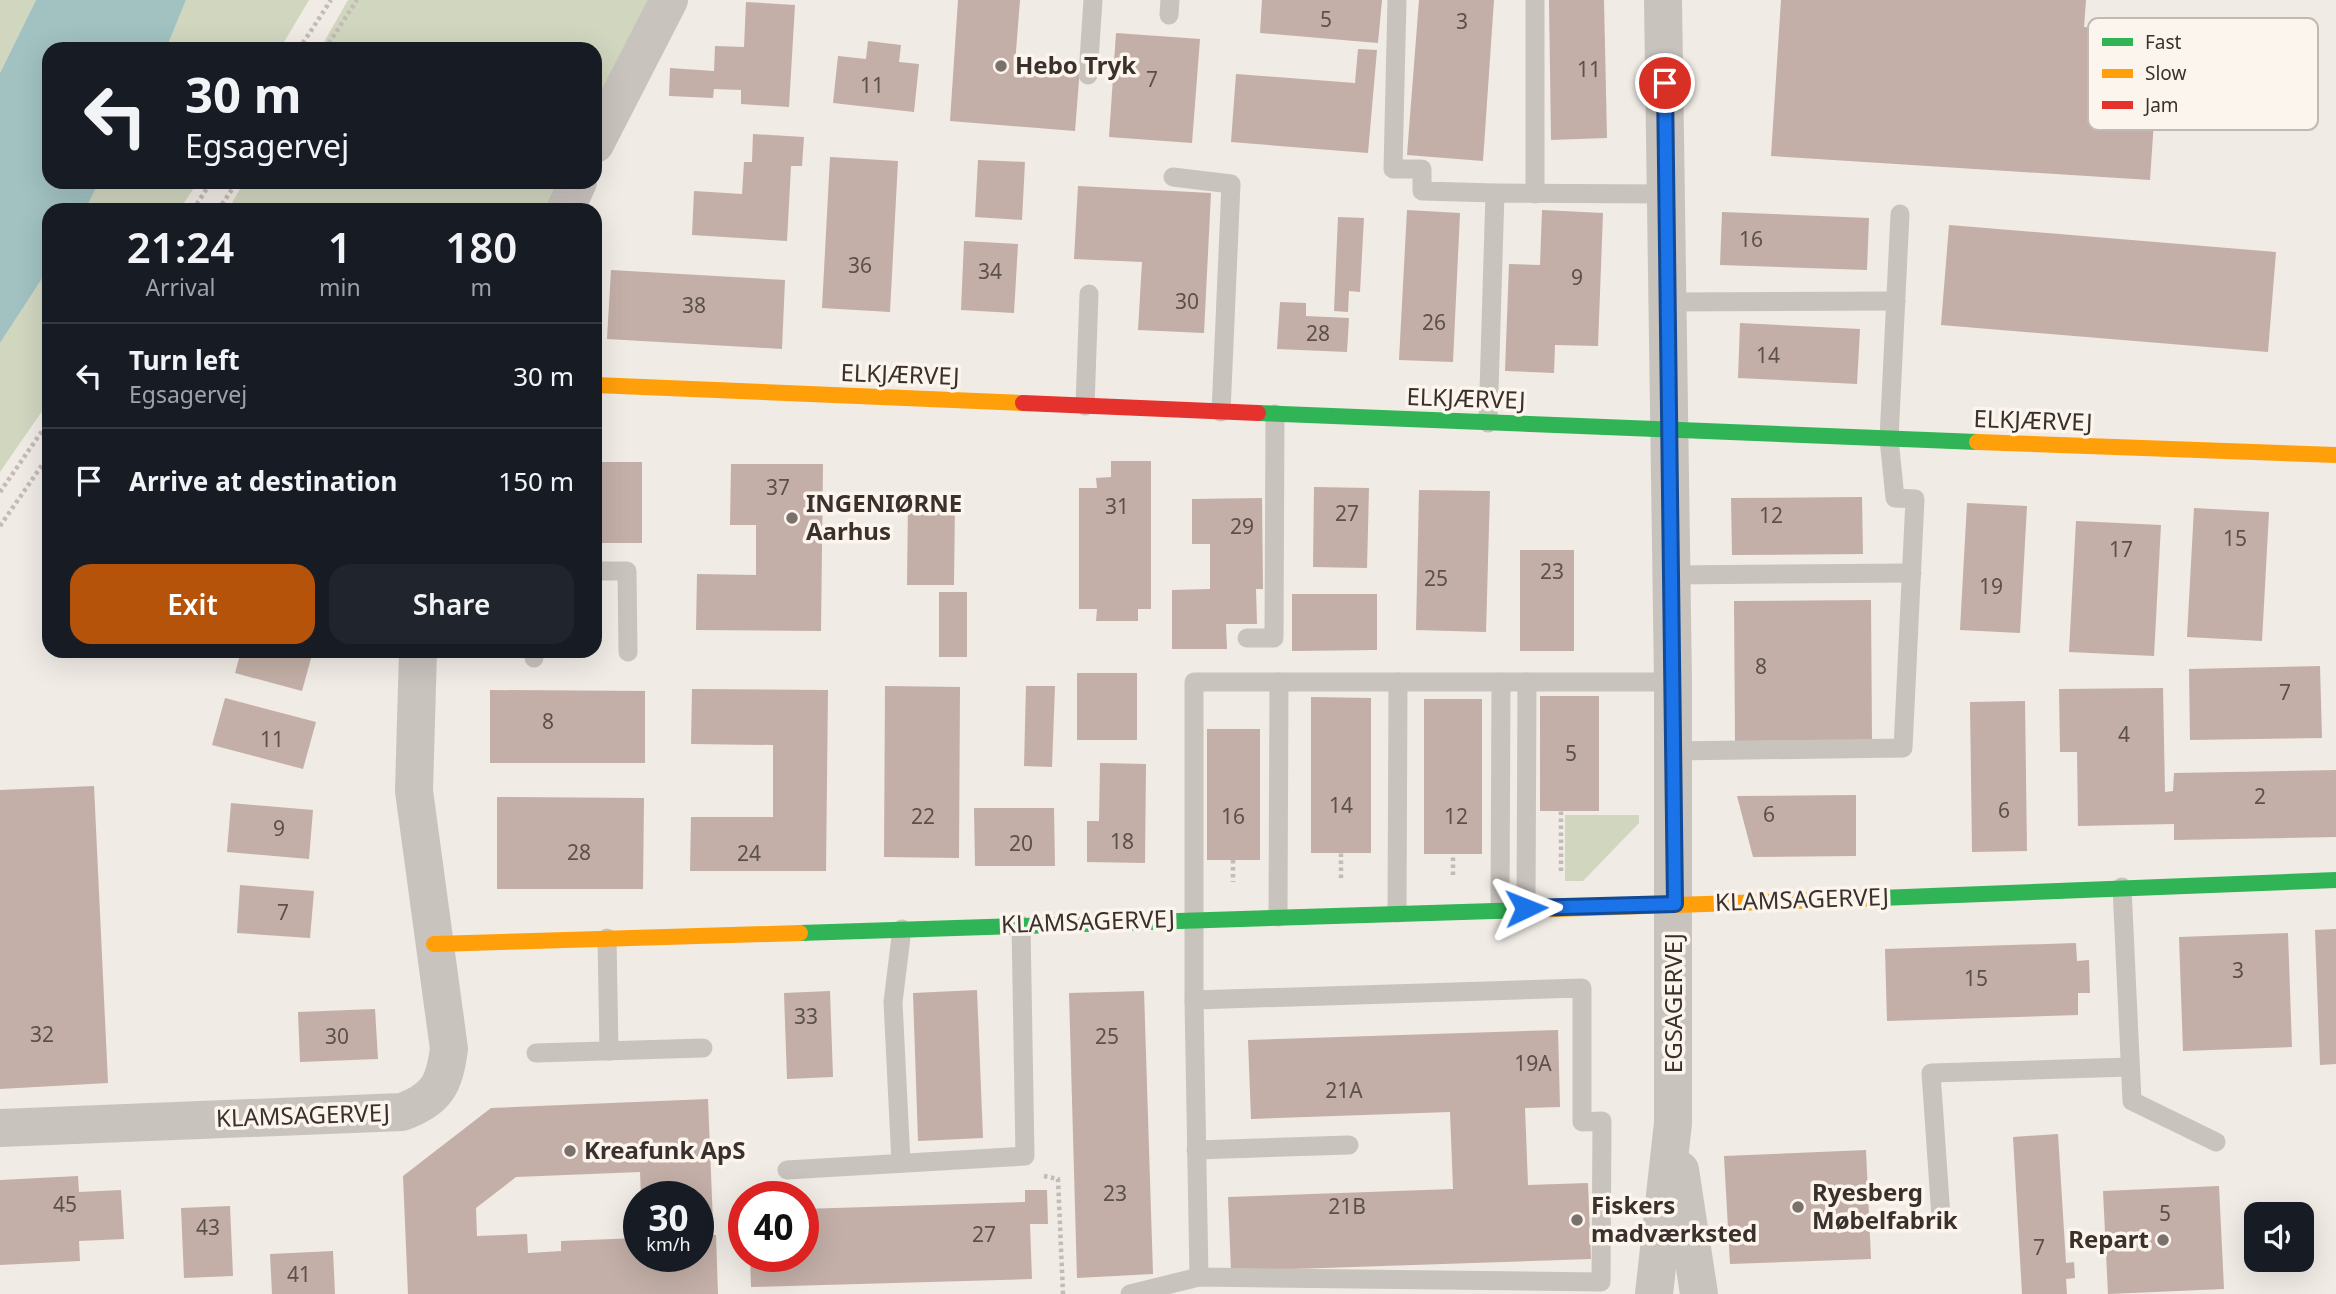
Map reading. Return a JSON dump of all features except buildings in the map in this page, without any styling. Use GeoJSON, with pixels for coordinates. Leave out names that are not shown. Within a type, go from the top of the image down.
{"type":"FeatureCollection","features":[{"type":"Feature","properties":{"kind":"street"},"geometry":{"type":"LineString","coordinates":[[602,130],[669,0]]}},
{"type":"Feature","properties":{"kind":"street","name":"EGSAGERVEJ"},"geometry":{"type":"LineString","coordinates":[[1654,1294],[1673,1123],[1675,904],[1663,0]]}},
{"type":"Feature","properties":{"kind":"street","name":"ELKJÆRVEJ"},"geometry":{"type":"LineString","coordinates":[[602,385],[1670,431],[2336,455]]}},
{"type":"Feature","properties":{"kind":"street"},"geometry":{"type":"LineString","coordinates":[[418,658],[414,791],[434,944]]}},
{"type":"Feature","properties":{"kind":"street","name":"KLAMSAGERVEJ"},"geometry":{"type":"LineString","coordinates":[[0,1128],[402,1112],[422,1105],[438,1091],[446,1071],[449,1049],[434,944],[2336,880]]}},
{"type":"Feature","properties":{"kind":"street","name":"EGSAGERVEJ"},"geometry":{"type":"LineString","coordinates":[[1673,1123],[1699,1294]]}},
{"type":"Feature","properties":{"kind":"lane"},"geometry":{"type":"LineString","coordinates":[[1088,75],[1093,0]]}},
{"type":"Feature","properties":{"kind":"lane"},"geometry":{"type":"LineString","coordinates":[[1397,0],[1393,169],[1422,169],[1422,191],[1667,194]]}},
{"type":"Feature","properties":{"kind":"lane"},"geometry":{"type":"LineString","coordinates":[[1535,0],[1535,194]]}},
{"type":"Feature","properties":{"kind":"lane"},"geometry":{"type":"LineString","coordinates":[[1173,177],[1231,184],[1221,412]]}},
{"type":"Feature","properties":{"kind":"lane"},"geometry":{"type":"LineString","coordinates":[[1488,423],[1495,193]]}},
{"type":"Feature","properties":{"kind":"lane"},"geometry":{"type":"LineString","coordinates":[[1673,751],[1903,748],[1915,499],[1895,498],[1889,439],[1900,214]]}},
{"type":"Feature","properties":{"kind":"lane"},"geometry":{"type":"LineString","coordinates":[[1086,406],[1089,294]]}},
{"type":"Feature","properties":{"kind":"lane"},"geometry":{"type":"LineString","coordinates":[[1668,302],[1896,301]]}},
{"type":"Feature","properties":{"kind":"lane"},"geometry":{"type":"LineString","coordinates":[[1247,638],[1274,638],[1275,414]]}},
{"type":"Feature","properties":{"kind":"lane"},"geometry":{"type":"LineString","coordinates":[[602,571],[627,571],[628,652]]}},
{"type":"Feature","properties":{"kind":"lane"},"geometry":{"type":"LineString","coordinates":[[1671,575],[1912,573]]}},
{"type":"Feature","properties":{"kind":"lane"},"geometry":{"type":"LineString","coordinates":[[1199,1277],[1193,919],[1194,682],[1673,682]]}},
{"type":"Feature","properties":{"kind":"lane"},"geometry":{"type":"LineString","coordinates":[[1278,916],[1279,682]]}},
{"type":"Feature","properties":{"kind":"lane"},"geometry":{"type":"LineString","coordinates":[[1397,913],[1398,682]]}},
{"type":"Feature","properties":{"kind":"lane"},"geometry":{"type":"LineString","coordinates":[[1500,909],[1501,682]]}},
{"type":"Feature","properties":{"kind":"lane"},"geometry":{"type":"LineString","coordinates":[[1526,908],[1527,682]]}},
{"type":"Feature","properties":{"kind":"lane"},"geometry":{"type":"LineString","coordinates":[[2122,887],[2132,1101],[2216,1142]]}},
{"type":"Feature","properties":{"kind":"lane"},"geometry":{"type":"LineString","coordinates":[[787,1170],[1025,1156],[1021,925]]}},
{"type":"Feature","properties":{"kind":"lane"},"geometry":{"type":"LineString","coordinates":[[901,1163],[893,1002],[902,929]]}},
{"type":"Feature","properties":{"kind":"lane"},"geometry":{"type":"LineString","coordinates":[[607,938],[609,1051]]}},
{"type":"Feature","properties":{"kind":"lane"},"geometry":{"type":"LineString","coordinates":[[1130,1294],[1142,1294],[1199,1277],[1601,1282],[1602,1121],[1582,1122],[1582,988],[1194,1000]]}},
{"type":"Feature","properties":{"kind":"lane"},"geometry":{"type":"LineString","coordinates":[[536,1053],[703,1048]]}},
{"type":"Feature","properties":{"kind":"lane"},"geometry":{"type":"LineString","coordinates":[[1941,1217],[1931,1073],[2130,1067]]}},
{"type":"Feature","properties":{"kind":"lane"},"geometry":{"type":"LineString","coordinates":[[1196,1150],[1349,1144]]}},
{"type":"Feature","properties":{"kind":"path"},"geometry":{"type":"LineString","coordinates":[[304,42],[331,0]]}},
{"type":"Feature","properties":{"kind":"path"},"geometry":{"type":"LineString","coordinates":[[330,42],[357,0]]}},
{"type":"Feature","properties":{"kind":"path"},"geometry":{"type":"LineString","coordinates":[[0,492],[42,431]]}},
{"type":"Feature","properties":{"kind":"path"},"geometry":{"type":"LineString","coordinates":[[0,526],[42,465]]}},
{"type":"Feature","properties":{"kind":"path"},"geometry":{"type":"LineString","coordinates":[[1561,811],[1561,907]]}},
{"type":"Feature","properties":{"kind":"path"},"geometry":{"type":"LineString","coordinates":[[1025,1156],[1038,1175],[1058,1179],[1063,1294]]}},
{"type":"Feature","properties":{"kind":"green space"},"geometry":{"type":"Polygon","coordinates":[[[0,0],[36,0],[0,73],[0,0]]]}},
{"type":"Feature","properties":{"kind":"green space"},"geometry":{"type":"Polygon","coordinates":[[[186,0],[309,0],[284,42],[169,42],[186,0]]]}},
{"type":"Feature","properties":{"kind":"green space"},"geometry":{"type":"Polygon","coordinates":[[[348,0],[654,0],[602,100],[602,42],[324,42],[348,0]]]}},
{"type":"Feature","properties":{"kind":"green space"},"geometry":{"type":"Polygon","coordinates":[[[96,189],[193,189],[184,203],[88,203],[96,189]]]}},
{"type":"Feature","properties":{"kind":"green space"},"geometry":{"type":"Polygon","coordinates":[[[240,189],[556,189],[548,203],[232,203],[240,189]]]}},
{"type":"Feature","properties":{"kind":"green space"},"geometry":{"type":"Polygon","coordinates":[[[42,279],[42,411],[0,472],[0,343],[42,279]]]}},
{"type":"Feature","properties":{"kind":"green space"},"geometry":{"type":"Polygon","coordinates":[[[1565,815],[1639,815],[1639,823],[1583,881],[1565,881],[1565,815]]]}},
{"type":"Feature","properties":{"kind":"water"},"geometry":{"type":"Polygon","coordinates":[[[36,0],[186,0],[169,42],[42,42],[42,189],[96,189],[88,203],[42,203],[42,279],[0,343],[0,73],[36,0]]]}},
{"type":"Feature","properties":{"kind":"traffic: fast"},"geometry":{"type":"LineString","coordinates":[[1258,413],[1977,442]]}},
{"type":"Feature","properties":{"kind":"traffic: fast"},"geometry":{"type":"LineString","coordinates":[[1880,898],[2336,880]]}},
{"type":"Feature","properties":{"kind":"traffic: fast"},"geometry":{"type":"LineString","coordinates":[[800,933],[1526,910]]}},
{"type":"Feature","properties":{"kind":"traffic: slow"},"geometry":{"type":"LineString","coordinates":[[602,385],[1023,403]]}},
{"type":"Feature","properties":{"kind":"traffic: slow"},"geometry":{"type":"LineString","coordinates":[[1977,442],[2336,455]]}},
{"type":"Feature","properties":{"kind":"traffic: slow"},"geometry":{"type":"LineString","coordinates":[[1526,910],[1880,898]]}},
{"type":"Feature","properties":{"kind":"traffic: slow"},"geometry":{"type":"LineString","coordinates":[[434,944],[800,933]]}},
{"type":"Feature","properties":{"kind":"traffic: jam"},"geometry":{"type":"LineString","coordinates":[[1023,403],[1258,413]]}},
{"type":"Feature","properties":{"kind":"place","name":"Hebo Tryk"},"geometry":{"type":"Point","coordinates":[1001,66]}},
{"type":"Feature","properties":{"kind":"place","name":"INGENIØRNE Aarhus"},"geometry":{"type":"Point","coordinates":[792,518]}},
{"type":"Feature","properties":{"kind":"place","name":"Kreafunk ApS"},"geometry":{"type":"Point","coordinates":[570,1151]}},
{"type":"Feature","properties":{"kind":"place","name":"Ryesberg Møbelfabrik"},"geometry":{"type":"Point","coordinates":[1798,1207]}},
{"type":"Feature","properties":{"kind":"place","name":"Fiskers madværksted"},"geometry":{"type":"Point","coordinates":[1577,1220]}},
{"type":"Feature","properties":{"kind":"place","name":"Repart"},"geometry":{"type":"Point","coordinates":[2163,1240]}},
{"type":"Feature","properties":{"kind":"route"},"geometry":{"type":"LineString","coordinates":[[1526,908],[1675,904],[1665,83]]}}]}
